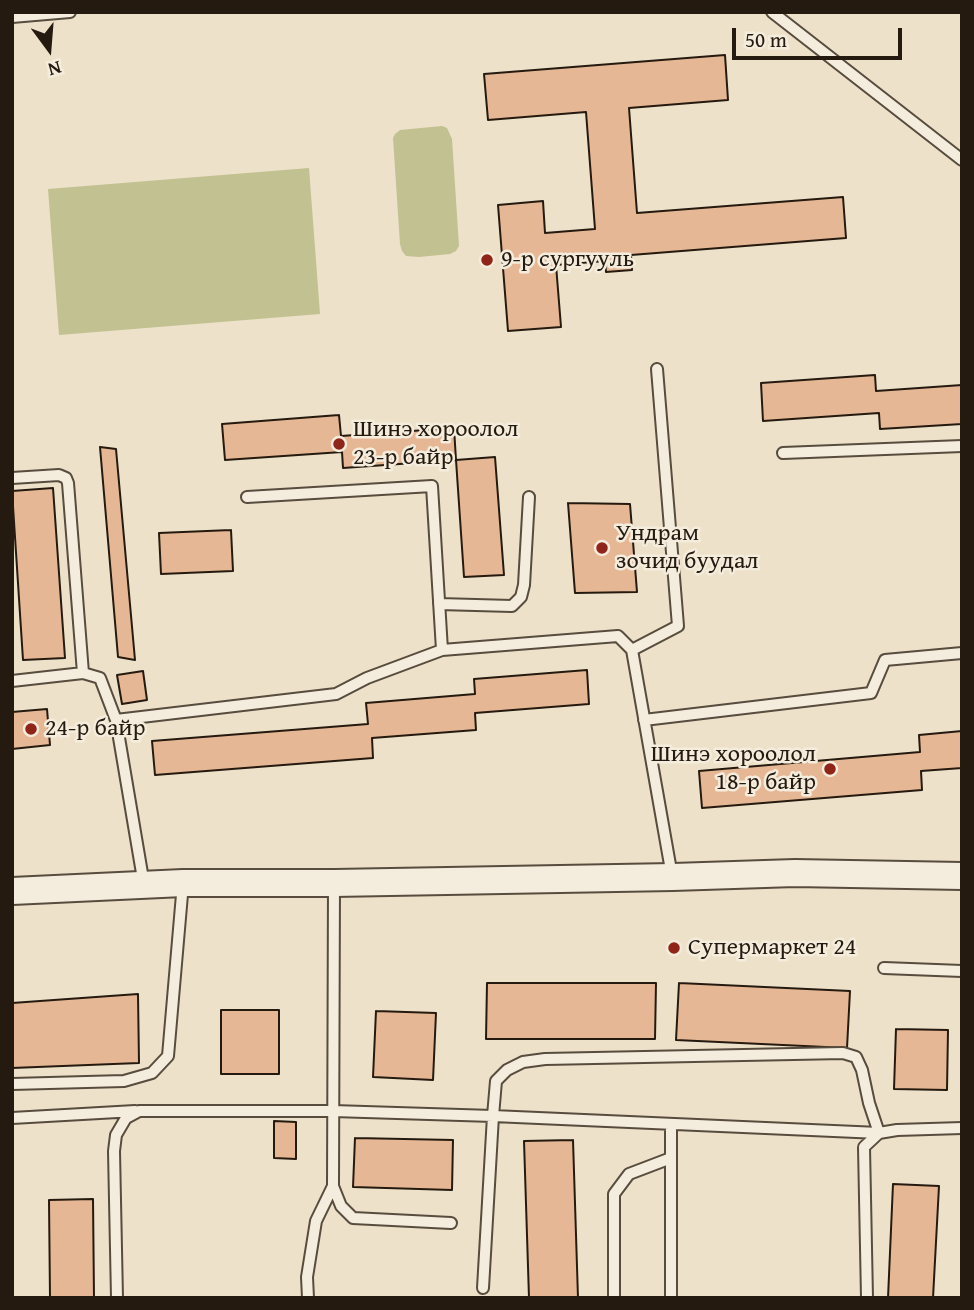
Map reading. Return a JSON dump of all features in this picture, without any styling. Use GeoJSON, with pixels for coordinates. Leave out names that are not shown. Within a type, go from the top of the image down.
{"type":"FeatureCollection","features":[{"type":"Feature","properties":{"kind":"street"},"geometry":{"type":"LineString","coordinates":[[12,891],[183,883],[334,883],[795,873],[962,876]]}},
{"type":"Feature","properties":{"kind":"lane"},"geometry":{"type":"LineString","coordinates":[[12,17],[70,12]]}},
{"type":"Feature","properties":{"kind":"lane"},"geometry":{"type":"LineString","coordinates":[[772,12],[962,160]]}},
{"type":"Feature","properties":{"kind":"lane"},"geometry":{"type":"LineString","coordinates":[[632,650],[678,626],[657,369]]}},
{"type":"Feature","properties":{"kind":"lane"},"geometry":{"type":"LineString","coordinates":[[783,453],[962,446]]}},
{"type":"Feature","properties":{"kind":"lane"},"geometry":{"type":"LineString","coordinates":[[12,478],[59,475],[66,478],[68,483],[83,673]]}},
{"type":"Feature","properties":{"kind":"lane"},"geometry":{"type":"LineString","coordinates":[[247,497],[432,486],[442,650]]}},
{"type":"Feature","properties":{"kind":"lane"},"geometry":{"type":"LineString","coordinates":[[439,604],[512,606],[522,597],[529,497]]}},
{"type":"Feature","properties":{"kind":"lane"},"geometry":{"type":"LineString","coordinates":[[116,720],[336,694],[367,677],[442,650],[618,636],[632,650],[673,877]]}},
{"type":"Feature","properties":{"kind":"lane"},"geometry":{"type":"LineString","coordinates":[[644,720],[871,693],[885,660],[962,653]]}},
{"type":"Feature","properties":{"kind":"lane"},"geometry":{"type":"LineString","coordinates":[[12,681],[83,673],[100,678],[116,720],[144,885]]}},
{"type":"Feature","properties":{"kind":"lane"},"geometry":{"type":"LineString","coordinates":[[12,1084],[124,1081],[152,1073],[168,1056],[183,883]]}},
{"type":"Feature","properties":{"kind":"lane"},"geometry":{"type":"LineString","coordinates":[[334,883],[333,1186],[341,1206],[353,1217],[451,1223]]}},
{"type":"Feature","properties":{"kind":"lane"},"geometry":{"type":"LineString","coordinates":[[884,968],[962,971]]}},
{"type":"Feature","properties":{"kind":"lane"},"geometry":{"type":"LineString","coordinates":[[483,1288],[496,1081],[507,1070],[523,1062],[545,1059],[843,1053],[856,1057],[862,1070],[879,1133]]}},
{"type":"Feature","properties":{"kind":"lane"},"geometry":{"type":"LineString","coordinates":[[117,1298],[115,1143],[116,1135],[127,1118],[139,1111]]}},
{"type":"Feature","properties":{"kind":"lane"},"geometry":{"type":"LineString","coordinates":[[12,1118],[139,1111],[333,1111],[879,1133],[962,1128]]}},
{"type":"Feature","properties":{"kind":"lane"},"geometry":{"type":"LineString","coordinates":[[671,1124],[671,1298]]}},
{"type":"Feature","properties":{"kind":"lane"},"geometry":{"type":"LineString","coordinates":[[867,1298],[864,1147],[879,1133]]}},
{"type":"Feature","properties":{"kind":"lane"},"geometry":{"type":"LineString","coordinates":[[614,1298],[614,1194],[629,1174],[671,1158]]}},
{"type":"Feature","properties":{"kind":"lane"},"geometry":{"type":"LineString","coordinates":[[308,1298],[307,1277],[316,1221],[333,1186]]}},
{"type":"Feature","properties":{"kind":"green space"},"geometry":{"type":"Polygon","coordinates":[[[442,126],[447,128],[452,139],[459,246],[450,254],[406,256],[400,244],[393,138],[400,130],[442,126]]]}},
{"type":"Feature","properties":{"kind":"green space"},"geometry":{"type":"Polygon","coordinates":[[[309,168],[320,314],[59,335],[48,189],[309,168]]]}},
{"type":"Feature","properties":{"kind":"building","name":"9-р сургууль"},"geometry":{"type":"Polygon","coordinates":[[[725,55],[728,100],[629,108],[637,213],[843,197],[846,238],[631,255],[632,270],[606,272],[605,261],[556,265],[561,327],[508,331],[498,205],[543,201],[545,233],[595,229],[586,112],[488,120],[484,74],[725,55]]]}},
{"type":"Feature","properties":{"kind":"building"},"geometry":{"type":"Polygon","coordinates":[[[875,375],[876,391],[962,385],[962,424],[880,429],[879,413],[763,421],[761,383],[875,375]]]}},
{"type":"Feature","properties":{"kind":"building","name":"Шинэ хороолол 23-р байр"},"geometry":{"type":"Polygon","coordinates":[[[339,415],[341,436],[454,428],[456,460],[343,468],[342,452],[225,460],[222,424],[339,415]]]}},
{"type":"Feature","properties":{"kind":"building"},"geometry":{"type":"Polygon","coordinates":[[[100,447],[116,449],[135,660],[118,657],[100,447]]]}},
{"type":"Feature","properties":{"kind":"building"},"geometry":{"type":"Polygon","coordinates":[[[495,457],[504,575],[464,577],[456,460],[495,457]]]}},
{"type":"Feature","properties":{"kind":"building"},"geometry":{"type":"Polygon","coordinates":[[[53,488],[65,658],[23,660],[12,491],[53,488]]]}},
{"type":"Feature","properties":{"kind":"building","name":"Ундрам зочид буудал"},"geometry":{"type":"Polygon","coordinates":[[[568,503],[630,504],[637,592],[575,593],[568,503]]]}},
{"type":"Feature","properties":{"kind":"building"},"geometry":{"type":"Polygon","coordinates":[[[231,530],[233,571],[161,574],[159,533],[231,530]]]}},
{"type":"Feature","properties":{"kind":"building"},"geometry":{"type":"Polygon","coordinates":[[[587,670],[589,704],[475,713],[476,730],[372,738],[373,758],[155,775],[152,741],[368,724],[366,703],[475,694],[474,679],[587,670]]]}},
{"type":"Feature","properties":{"kind":"building"},"geometry":{"type":"Polygon","coordinates":[[[143,671],[147,700],[122,704],[117,675],[143,671]]]}},
{"type":"Feature","properties":{"kind":"building","name":"24-р байр"},"geometry":{"type":"Polygon","coordinates":[[[47,709],[50,745],[12,749],[12,712],[47,709]]]}},
{"type":"Feature","properties":{"kind":"building","name":"Шинэ хороолол 18-р байр"},"geometry":{"type":"Polygon","coordinates":[[[962,731],[962,768],[921,771],[922,790],[702,808],[699,771],[920,752],[919,735],[962,731]]]}},
{"type":"Feature","properties":{"kind":"building"},"geometry":{"type":"Polygon","coordinates":[[[487,983],[656,983],[655,1039],[486,1039],[487,983]]]}},
{"type":"Feature","properties":{"kind":"building"},"geometry":{"type":"Polygon","coordinates":[[[679,983],[850,991],[847,1048],[676,1040],[679,983]]]}},
{"type":"Feature","properties":{"kind":"building"},"geometry":{"type":"Polygon","coordinates":[[[138,994],[139,1063],[12,1068],[12,1003],[138,994]]]}},
{"type":"Feature","properties":{"kind":"building"},"geometry":{"type":"Polygon","coordinates":[[[221,1010],[279,1010],[279,1074],[221,1074],[221,1010]]]}},
{"type":"Feature","properties":{"kind":"building"},"geometry":{"type":"Polygon","coordinates":[[[376,1011],[436,1013],[433,1080],[373,1077],[376,1011]]]}},
{"type":"Feature","properties":{"kind":"building"},"geometry":{"type":"Polygon","coordinates":[[[896,1029],[948,1030],[947,1090],[894,1089],[896,1029]]]}},
{"type":"Feature","properties":{"kind":"building"},"geometry":{"type":"Polygon","coordinates":[[[274,1121],[296,1122],[296,1159],[274,1158],[274,1121]]]}},
{"type":"Feature","properties":{"kind":"building"},"geometry":{"type":"Polygon","coordinates":[[[355,1138],[453,1140],[452,1190],[353,1187],[355,1138]]]}},
{"type":"Feature","properties":{"kind":"building"},"geometry":{"type":"Polygon","coordinates":[[[573,1140],[578,1298],[529,1298],[524,1141],[573,1140]]]}},
{"type":"Feature","properties":{"kind":"building"},"geometry":{"type":"Polygon","coordinates":[[[893,1184],[939,1186],[933,1298],[888,1298],[893,1184]]]}},
{"type":"Feature","properties":{"kind":"building"},"geometry":{"type":"Polygon","coordinates":[[[93,1199],[94,1298],[50,1298],[49,1200],[93,1199]]]}},
{"type":"Feature","properties":{"kind":"place","name":"9-р сургууль"},"geometry":{"type":"Point","coordinates":[487,260]}},
{"type":"Feature","properties":{"kind":"place","name":"Шинэ хороолол 23-р байр"},"geometry":{"type":"Point","coordinates":[339,444]}},
{"type":"Feature","properties":{"kind":"place","name":"Ундрам зочид буудал"},"geometry":{"type":"Point","coordinates":[602,548]}},
{"type":"Feature","properties":{"kind":"place","name":"24-р байр"},"geometry":{"type":"Point","coordinates":[31,729]}},
{"type":"Feature","properties":{"kind":"place","name":"Шинэ хороолол 18-р байр"},"geometry":{"type":"Point","coordinates":[830,769]}},
{"type":"Feature","properties":{"kind":"place","name":"Супермаркет 24"},"geometry":{"type":"Point","coordinates":[674,948]}}]}
